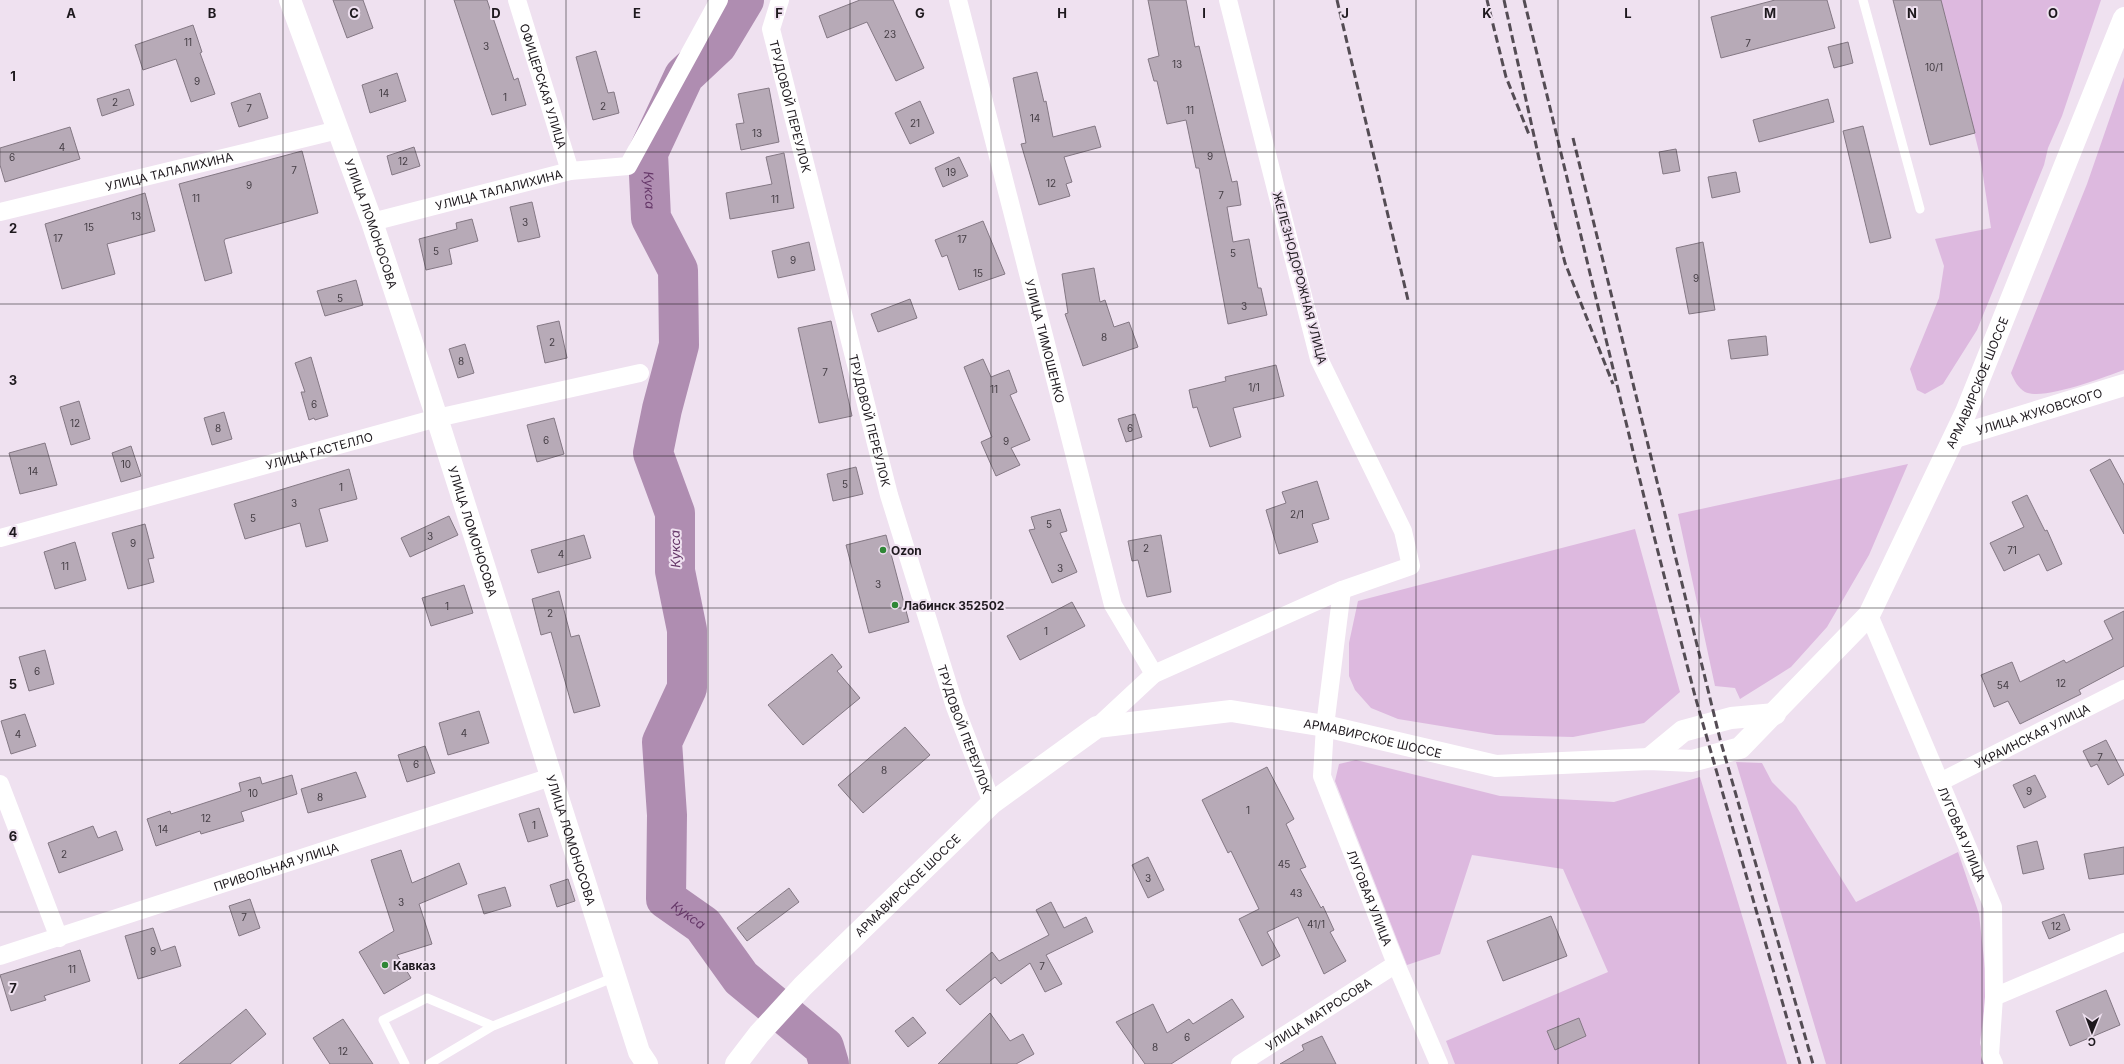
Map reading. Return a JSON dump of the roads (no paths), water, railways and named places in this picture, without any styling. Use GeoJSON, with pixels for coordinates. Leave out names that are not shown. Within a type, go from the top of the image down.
{"type":"FeatureCollection","features":[{"type":"Feature","properties":{"kind":"main road","name":"УЛИЦА ЛОМОНОСОВА"},"geometry":{"type":"LineString","coordinates":[[290,0],[372,222],[438,418],[639,1052],[647,1064]]}},
{"type":"Feature","properties":{"kind":"main road","name":"АРМАВИРСКОЕ ШОССЕ"},"geometry":{"type":"LineString","coordinates":[[736,1064],[759,1034],[803,986],[992,803],[1097,728],[1231,712],[1325,726],[1496,766],[1649,759],[1692,761],[1740,748],[1775,714],[1869,616],[1955,437],[2124,18]]}},
{"type":"Feature","properties":{"kind":"main road","name":"УЛИЦА ЖУКОВСКОГО"},"geometry":{"type":"LineString","coordinates":[[1955,437],[2124,385]]}},
{"type":"Feature","properties":{"kind":"main road"},"geometry":{"type":"LineString","coordinates":[[1649,759],[1683,732],[1731,718],[1775,714]]}},
{"type":"Feature","properties":{"kind":"street","name":"ОФИЦЕРСКАЯ УЛИЦА"},"geometry":{"type":"LineString","coordinates":[[517,0],[570,172]]}},
{"type":"Feature","properties":{"kind":"street","name":"УЛИЦА ТАЛАЛИХИНА"},"geometry":{"type":"LineString","coordinates":[[372,222],[570,172],[628,166],[719,0]]}},
{"type":"Feature","properties":{"kind":"street","name":"ТРУДОВОЙ ПЕРЕУЛОК"},"geometry":{"type":"LineString","coordinates":[[780,0],[772,29],[889,495],[954,707],[992,803]]}},
{"type":"Feature","properties":{"kind":"street","name":"УЛИЦА ТИМОШЕНКО"},"geometry":{"type":"LineString","coordinates":[[958,0],[1113,605],[1154,674]]}},
{"type":"Feature","properties":{"kind":"street","name":"ЖЕЛЕЗНОДОРОЖНАЯ УЛИЦА"},"geometry":{"type":"LineString","coordinates":[[1228,0],[1319,359],[1404,531],[1411,566]]}},
{"type":"Feature","properties":{"kind":"street","name":"УЛИЦА ТАЛАЛИХИНА"},"geometry":{"type":"LineString","coordinates":[[0,212],[338,130]]}},
{"type":"Feature","properties":{"kind":"street","name":"УЛИЦА ГАСТЕЛЛО"},"geometry":{"type":"LineString","coordinates":[[0,538],[438,418],[640,373]]}},
{"type":"Feature","properties":{"kind":"street","name":"АРМАВИРСКОЕ ШОССЕ"},"geometry":{"type":"LineString","coordinates":[[1097,728],[1154,674],[1342,590],[1411,566]]}},
{"type":"Feature","properties":{"kind":"street","name":"ЛУГОВАЯ УЛИЦА"},"geometry":{"type":"LineString","coordinates":[[1342,590],[1325,726],[1322,776],[1396,964],[1439,1064]]}},
{"type":"Feature","properties":{"kind":"street","name":"ЛУГОВАЯ УЛИЦА"},"geometry":{"type":"LineString","coordinates":[[1869,616],[1993,907],[1994,997],[1990,1055],[1994,1064]]}},
{"type":"Feature","properties":{"kind":"street","name":"УКРАИНСКАЯ УЛИЦА"},"geometry":{"type":"LineString","coordinates":[[1940,782],[2124,689]]}},
{"type":"Feature","properties":{"kind":"street","name":"ПРИВОЛЬНАЯ УЛИЦА"},"geometry":{"type":"LineString","coordinates":[[0,956],[551,777]]}},
{"type":"Feature","properties":{"kind":"street"},"geometry":{"type":"LineString","coordinates":[[0,784],[59,938]]}},
{"type":"Feature","properties":{"kind":"street"},"geometry":{"type":"LineString","coordinates":[[1994,997],[2124,942]]}},
{"type":"Feature","properties":{"kind":"street","name":"УЛИЦА МАТРОСОВА"},"geometry":{"type":"LineString","coordinates":[[1240,1064],[1396,964]]}},
{"type":"Feature","properties":{"kind":"lane"},"geometry":{"type":"LineString","coordinates":[[1863,0],[1920,209]]}},
{"type":"Feature","properties":{"kind":"lane"},"geometry":{"type":"LineString","coordinates":[[429,1064],[493,1026],[615,977]]}},
{"type":"Feature","properties":{"kind":"lane"},"geometry":{"type":"LineString","coordinates":[[405,1064],[383,1020],[427,998],[493,1026]]}},
{"type":"Feature","properties":{"kind":"waterway","name":"Кукса"},"geometry":{"type":"LineString","coordinates":[[744,0],[717,45],[684,76],[648,153],[651,218],[678,270],[679,345],[662,409],[653,453],[675,513],[675,571],[687,630],[687,688],[662,742],[667,815],[666,899],[703,925],[741,978],[824,1047],[829,1064]]}},
{"type":"Feature","properties":{"kind":"railway"},"geometry":{"type":"LineString","coordinates":[[1337,0],[1408,300]]}},
{"type":"Feature","properties":{"kind":"railway"},"geometry":{"type":"LineString","coordinates":[[1487,0],[1506,77],[1530,137]]}},
{"type":"Feature","properties":{"kind":"railway"},"geometry":{"type":"LineString","coordinates":[[1504,0],[1540,163],[1565,263],[1613,384]]}},
{"type":"Feature","properties":{"kind":"railway"},"geometry":{"type":"LineString","coordinates":[[1524,0],[1646,505],[1695,696],[1800,1064]]}},
{"type":"Feature","properties":{"kind":"railway"},"geometry":{"type":"LineString","coordinates":[[1573,138],[1720,739],[1813,1064]]}},
{"type":"Feature","properties":{"kind":"place","name":"Ozon"},"geometry":{"type":"Point","coordinates":[883,550]}},
{"type":"Feature","properties":{"kind":"place","name":"Лабинск 352502"},"geometry":{"type":"Point","coordinates":[895,605]}},
{"type":"Feature","properties":{"kind":"place","name":"Кавказ"},"geometry":{"type":"Point","coordinates":[385,965]}}]}
